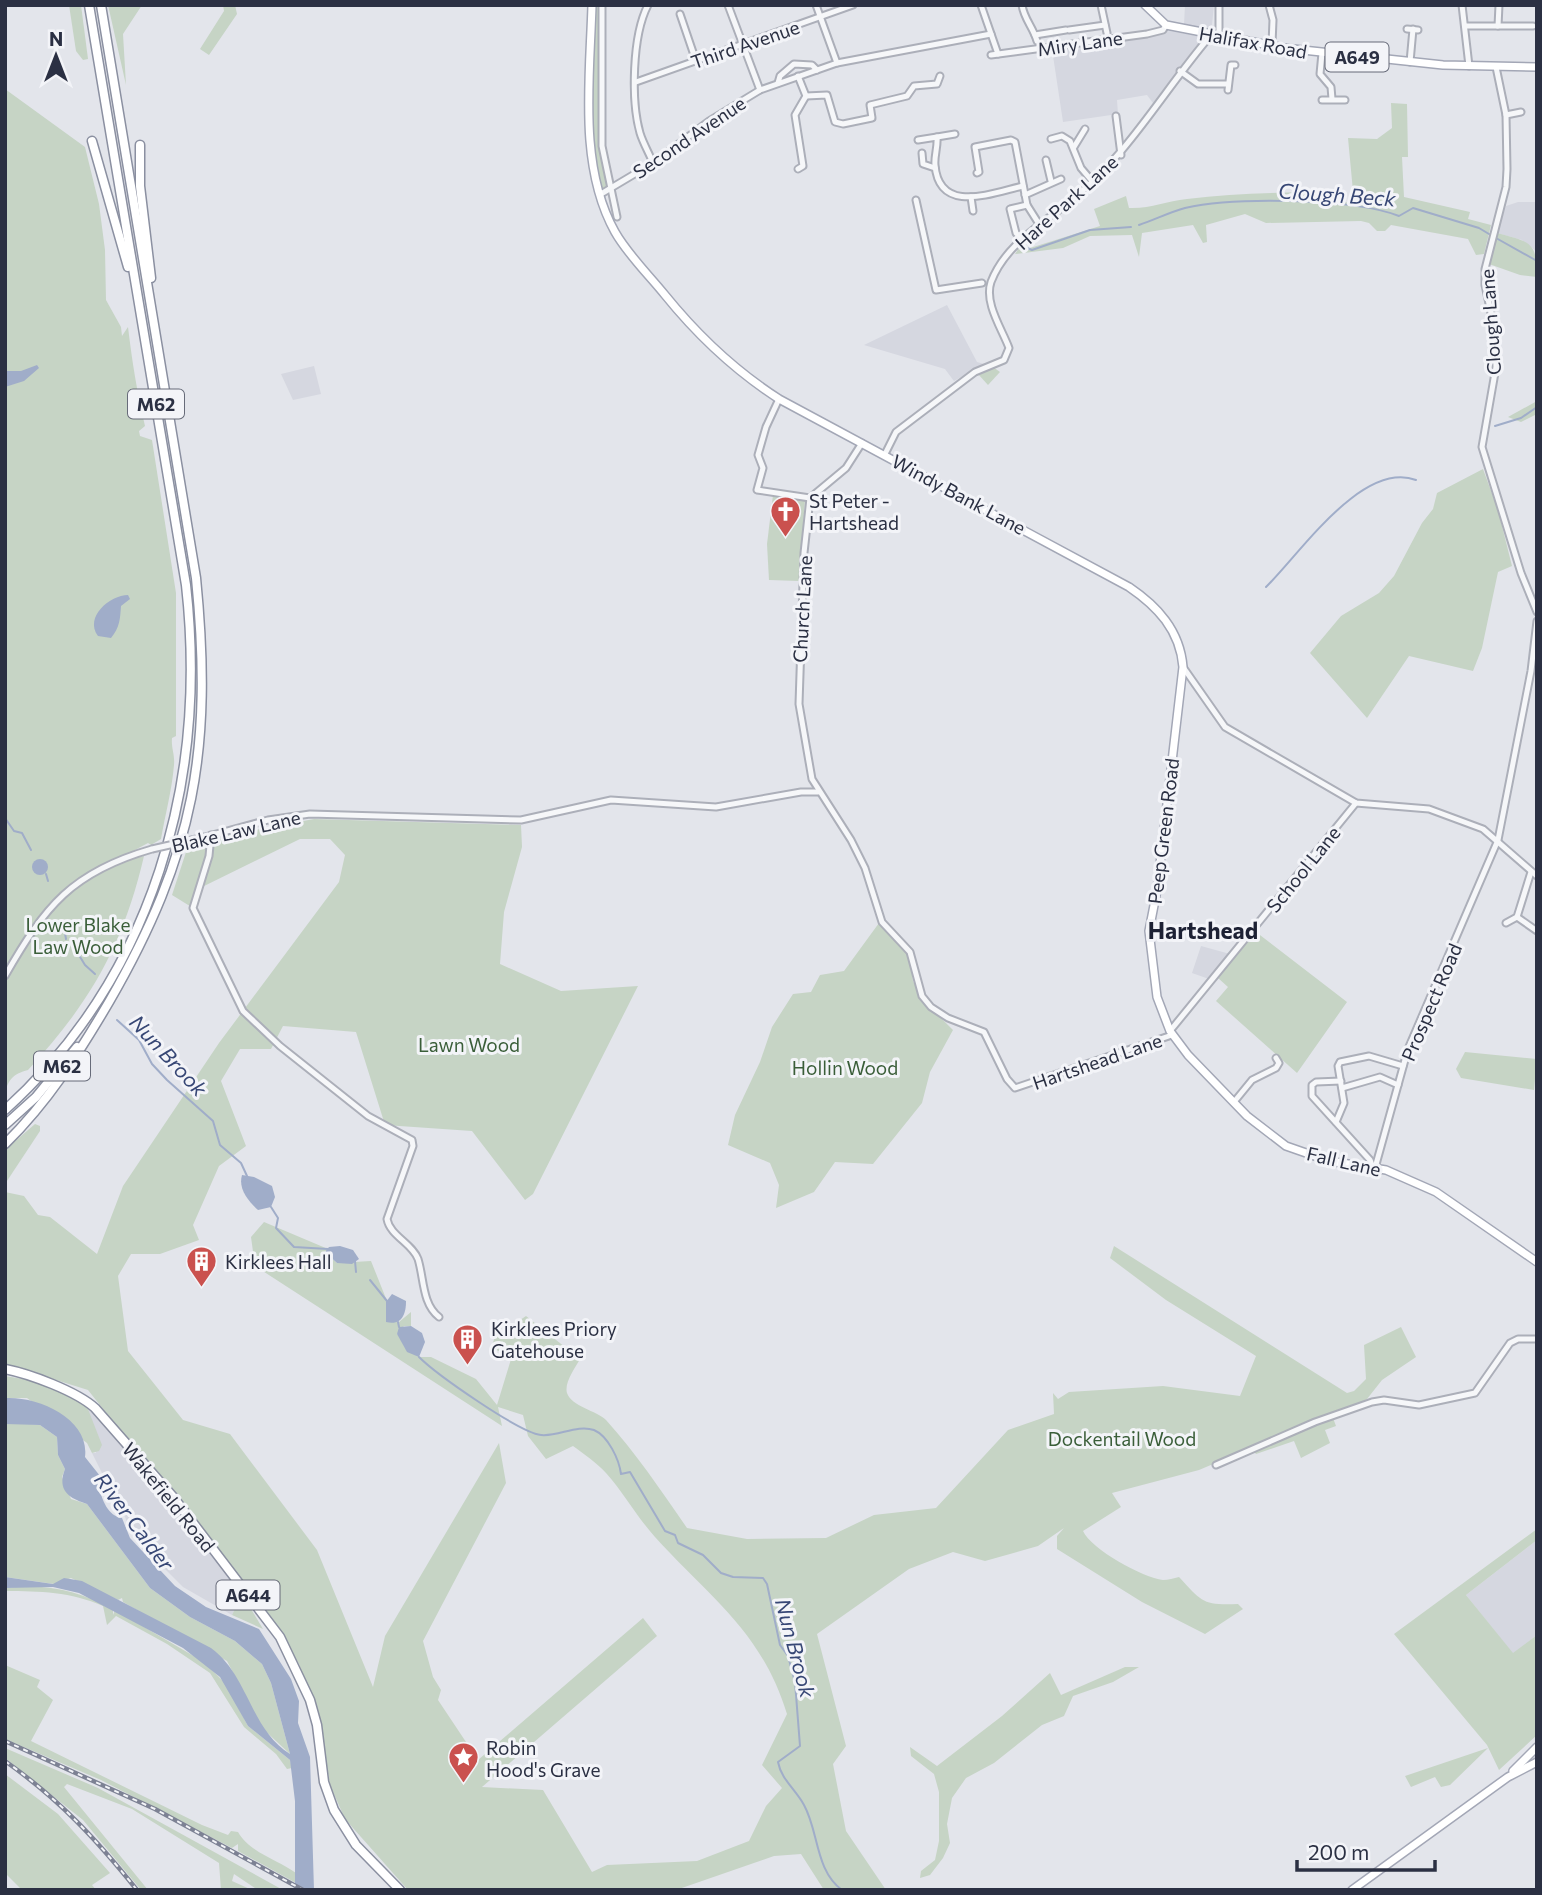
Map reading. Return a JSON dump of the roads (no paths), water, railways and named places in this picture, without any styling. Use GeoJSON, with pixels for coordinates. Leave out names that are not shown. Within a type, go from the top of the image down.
{"type":"FeatureCollection","features":[{"type":"Feature","properties":{"kind":"highway","name":"M62"},"geometry":{"type":"LineString","coordinates":[[5,1110],[62,1051],[113,975],[131,941],[157,881],[185,768],[193,681],[190,618],[89,5]]}},
{"type":"Feature","properties":{"kind":"highway","name":"M62"},"geometry":{"type":"LineString","coordinates":[[5,1125],[36,1097],[72,1054],[110,999],[143,943],[185,834],[197,771],[203,708],[204,652],[196,578],[101,5]]}},
{"type":"Feature","properties":{"kind":"highway"},"geometry":{"type":"LineString","coordinates":[[92,141],[141,314]]}},
{"type":"Feature","properties":{"kind":"highway"},"geometry":{"type":"LineString","coordinates":[[140,145],[140,186],[153,317]]}},
{"type":"Feature","properties":{"kind":"highway"},"geometry":{"type":"LineString","coordinates":[[5,1144],[76,1059],[110,999]]}},
{"type":"Feature","properties":{"kind":"highway","name":"Wakefield Road"},"geometry":{"type":"LineString","coordinates":[[5,1369],[22,1373],[86,1399],[174,1498],[280,1637],[302,1678],[314,1713],[324,1782],[334,1810],[356,1845],[400,1890]]}},
{"type":"Feature","properties":{"kind":"main road","name":"Windy Bank Lane"},"geometry":{"type":"LineString","coordinates":[[592,5],[591,144],[601,194],[617,234],[691,327],[731,366],[779,399],[1082,560],[1153,603],[1168,622],[1183,667]]}},
{"type":"Feature","properties":{"kind":"main road"},"geometry":{"type":"LineString","coordinates":[[1145,5],[1166,25]]}},
{"type":"Feature","properties":{"kind":"main road","name":"Halifax Road"},"geometry":{"type":"LineString","coordinates":[[1166,25],[1322,53],[1469,66],[1537,67]]}},
{"type":"Feature","properties":{"kind":"main road","name":"Peep Green Road"},"geometry":{"type":"LineString","coordinates":[[1171,1033],[1157,997],[1149,931],[1157,890],[1183,667]]}},
{"type":"Feature","properties":{"kind":"main road","name":"Fall Lane"},"geometry":{"type":"LineString","coordinates":[[1171,1033],[1234,1102],[1286,1146],[1329,1161],[1374,1168],[1436,1192],[1537,1262]]}},
{"type":"Feature","properties":{"kind":"main road"},"geometry":{"type":"LineString","coordinates":[[1508,1777],[1537,1763],[1533,1759],[1535,1749]]}},
{"type":"Feature","properties":{"kind":"main road"},"geometry":{"type":"LineString","coordinates":[[1352,1890],[1508,1777],[1535,1749]]}},
{"type":"Feature","properties":{"kind":"street"},"geometry":{"type":"LineString","coordinates":[[602,5],[600,117],[609,190],[617,216]]}},
{"type":"Feature","properties":{"kind":"street"},"geometry":{"type":"LineString","coordinates":[[648,5],[637,46],[636,114],[640,136],[653,163]]}},
{"type":"Feature","properties":{"kind":"street"},"geometry":{"type":"LineString","coordinates":[[728,5],[760,90]]}},
{"type":"Feature","properties":{"kind":"street"},"geometry":{"type":"LineString","coordinates":[[816,5],[837,63]]}},
{"type":"Feature","properties":{"kind":"street","name":"Third Avenue"},"geometry":{"type":"LineString","coordinates":[[636,82],[853,5]]}},
{"type":"Feature","properties":{"kind":"street"},"geometry":{"type":"LineString","coordinates":[[981,5],[998,54]]}},
{"type":"Feature","properties":{"kind":"street","name":"Miry Lane"},"geometry":{"type":"LineString","coordinates":[[1022,5],[1024,16],[1032,24],[1036,38],[1105,25]]}},
{"type":"Feature","properties":{"kind":"street"},"geometry":{"type":"LineString","coordinates":[[1101,5],[1107,33]]}},
{"type":"Feature","properties":{"kind":"street"},"geometry":{"type":"LineString","coordinates":[[1215,35],[1219,5]]}},
{"type":"Feature","properties":{"kind":"street"},"geometry":{"type":"LineString","coordinates":[[1269,5],[1273,20],[1272,44]]}},
{"type":"Feature","properties":{"kind":"street"},"geometry":{"type":"LineString","coordinates":[[1461,5],[1466,26],[1469,66]]}},
{"type":"Feature","properties":{"kind":"street"},"geometry":{"type":"LineString","coordinates":[[1498,26],[1499,5]]}},
{"type":"Feature","properties":{"kind":"street"},"geometry":{"type":"LineString","coordinates":[[680,15],[696,61]]}},
{"type":"Feature","properties":{"kind":"street","name":"Miry Lane"},"geometry":{"type":"LineString","coordinates":[[991,55],[1147,34],[1163,30],[1166,25]]}},
{"type":"Feature","properties":{"kind":"street"},"geometry":{"type":"LineString","coordinates":[[1466,26],[1533,26]]}},
{"type":"Feature","properties":{"kind":"street"},"geometry":{"type":"LineString","coordinates":[[1410,62],[1412,29]]}},
{"type":"Feature","properties":{"kind":"street","name":"Second Avenue"},"geometry":{"type":"LineString","coordinates":[[601,194],[653,163],[709,121],[760,90],[837,63],[991,34]]}},
{"type":"Feature","properties":{"kind":"street","name":"Hare Park Lane"},"geometry":{"type":"LineString","coordinates":[[987,282],[1022,239],[1121,155],[1180,71],[1215,35]]}},
{"type":"Feature","properties":{"kind":"street"},"geometry":{"type":"LineString","coordinates":[[1322,53],[1321,76],[1331,87],[1332,99]]}},
{"type":"Feature","properties":{"kind":"street","name":"Second Avenue"},"geometry":{"type":"LineString","coordinates":[[778,83],[780,76],[794,64],[812,65],[817,70]]}},
{"type":"Feature","properties":{"kind":"street"},"geometry":{"type":"LineString","coordinates":[[1180,71],[1198,84],[1228,87],[1231,65],[1235,65]]}},
{"type":"Feature","properties":{"kind":"street","name":"Clough Lane"},"geometry":{"type":"LineString","coordinates":[[1496,67],[1506,115],[1506,187],[1485,269],[1487,298],[1495,332],[1496,367],[1482,447],[1537,609]]}},
{"type":"Feature","properties":{"kind":"street"},"geometry":{"type":"LineString","coordinates":[[798,76],[806,96]]}},
{"type":"Feature","properties":{"kind":"street"},"geometry":{"type":"LineString","coordinates":[[806,96],[827,95],[835,122],[849,123],[872,118],[870,104],[907,96],[914,86],[937,84],[940,76]]}},
{"type":"Feature","properties":{"kind":"street"},"geometry":{"type":"LineString","coordinates":[[798,169],[803,166],[795,115],[806,96]]}},
{"type":"Feature","properties":{"kind":"street"},"geometry":{"type":"LineString","coordinates":[[1322,100],[1345,100]]}},
{"type":"Feature","properties":{"kind":"street"},"geometry":{"type":"LineString","coordinates":[[1506,115],[1521,112]]}},
{"type":"Feature","properties":{"kind":"street"},"geometry":{"type":"LineString","coordinates":[[1116,116],[1121,155]]}},
{"type":"Feature","properties":{"kind":"street"},"geometry":{"type":"LineString","coordinates":[[1074,147],[1085,130]]}},
{"type":"Feature","properties":{"kind":"street"},"geometry":{"type":"LineString","coordinates":[[918,141],[955,134]]}},
{"type":"Feature","properties":{"kind":"street"},"geometry":{"type":"LineString","coordinates":[[1051,139],[1062,136],[1074,147],[1081,168],[1092,181]]}},
{"type":"Feature","properties":{"kind":"street"},"geometry":{"type":"LineString","coordinates":[[937,137],[935,168],[948,193],[961,198],[1023,186]]}},
{"type":"Feature","properties":{"kind":"street"},"geometry":{"type":"LineString","coordinates":[[976,173],[979,172],[975,145],[1011,140],[1015,142],[1027,205],[1039,224]]}},
{"type":"Feature","properties":{"kind":"street"},"geometry":{"type":"LineString","coordinates":[[922,153],[923,164],[935,168]]}},
{"type":"Feature","properties":{"kind":"street"},"geometry":{"type":"LineString","coordinates":[[1046,159],[1051,181]]}},
{"type":"Feature","properties":{"kind":"street"},"geometry":{"type":"LineString","coordinates":[[1025,195],[1051,181],[1061,179]]}},
{"type":"Feature","properties":{"kind":"street"},"geometry":{"type":"LineString","coordinates":[[971,197],[973,211]]}},
{"type":"Feature","properties":{"kind":"street"},"geometry":{"type":"LineString","coordinates":[[885,454],[896,432],[975,372],[1007,356],[1009,348],[993,307],[987,282],[936,289],[916,200]]}},
{"type":"Feature","properties":{"kind":"street"},"geometry":{"type":"LineString","coordinates":[[1022,239],[1016,233],[1010,209],[1027,205]]}},
{"type":"Feature","properties":{"kind":"street"},"geometry":{"type":"LineString","coordinates":[[779,399],[766,427],[758,455],[764,468],[757,491],[810,498],[846,468],[862,443]]}},
{"type":"Feature","properties":{"kind":"street","name":"Church Lane"},"geometry":{"type":"LineString","coordinates":[[810,498],[802,591],[799,704],[811,779]]}},
{"type":"Feature","properties":{"kind":"street"},"geometry":{"type":"LineString","coordinates":[[1528,589],[1537,586]]}},
{"type":"Feature","properties":{"kind":"street"},"geometry":{"type":"LineString","coordinates":[[1498,840],[1531,671],[1537,621]]}},
{"type":"Feature","properties":{"kind":"street","name":"Windy Bank Lane"},"geometry":{"type":"LineString","coordinates":[[1183,667],[1225,727],[1356,803],[1429,809],[1483,830],[1498,840],[1534,874]]}},
{"type":"Feature","properties":{"kind":"street"},"geometry":{"type":"LineString","coordinates":[[801,792],[811,779]]}},
{"type":"Feature","properties":{"kind":"street","name":"Hartshead Lane"},"geometry":{"type":"LineString","coordinates":[[811,779],[851,840],[864,868],[882,922],[910,952],[922,996],[931,1007],[948,1018],[982,1031],[1007,1079],[1015,1088],[1171,1033]]}},
{"type":"Feature","properties":{"kind":"street"},"geometry":{"type":"LineString","coordinates":[[801,792],[818,792]]}},
{"type":"Feature","properties":{"kind":"street","name":"Blake Law Lane"},"geometry":{"type":"LineString","coordinates":[[5,976],[29,933],[51,905],[77,881],[127,857],[152,849],[268,820],[310,814],[520,820],[611,800],[716,807],[801,792]]}},
{"type":"Feature","properties":{"kind":"street","name":"School Lane"},"geometry":{"type":"LineString","coordinates":[[1171,1033],[1356,803]]}},
{"type":"Feature","properties":{"kind":"street"},"geometry":{"type":"LineString","coordinates":[[208,836],[209,856],[193,908],[243,1011],[280,1046],[368,1116],[412,1140],[413,1146],[387,1219],[388,1226],[413,1251],[427,1300],[432,1311],[439,1317]]}},
{"type":"Feature","properties":{"kind":"street","name":"Prospect Road"},"geometry":{"type":"LineString","coordinates":[[1374,1168],[1403,1066],[1498,840]]}},
{"type":"Feature","properties":{"kind":"street"},"geometry":{"type":"LineString","coordinates":[[1506,923],[1517,917],[1534,874]]}},
{"type":"Feature","properties":{"kind":"street"},"geometry":{"type":"LineString","coordinates":[[1517,917],[1537,931]]}},
{"type":"Feature","properties":{"kind":"street"},"geometry":{"type":"LineString","coordinates":[[1336,1122],[1343,1110],[1338,1066],[1348,1059],[1368,1056],[1403,1066]]}},
{"type":"Feature","properties":{"kind":"street"},"geometry":{"type":"LineString","coordinates":[[1234,1102],[1252,1080],[1276,1069],[1280,1063]]}},
{"type":"Feature","properties":{"kind":"street"},"geometry":{"type":"LineString","coordinates":[[1374,1168],[1370,1160],[1316,1102],[1311,1091],[1316,1082],[1342,1085],[1380,1077],[1398,1085]]}},
{"type":"Feature","properties":{"kind":"street"},"geometry":{"type":"LineString","coordinates":[[1216,1465],[1315,1422],[1373,1402],[1384,1400],[1419,1405],[1475,1393],[1510,1343],[1518,1339],[1537,1339]]}},
{"type":"Feature","properties":{"kind":"water"},"geometry":{"type":"Polygon","coordinates":[[[37,365],[39,368],[24,381],[5,387],[5,371],[21,371],[37,365]]]}},
{"type":"Feature","properties":{"kind":"water"},"geometry":{"type":"Polygon","coordinates":[[[128,595],[130,599],[121,606],[119,623],[114,634],[111,638],[98,636],[94,622],[101,608],[114,599],[128,595]]]}},
{"type":"Feature","properties":{"kind":"water"},"geometry":{"type":"Polygon","coordinates":[[[40,859],[46,861],[46,873],[40,875],[34,873],[32,867],[34,861],[40,859]]]}},
{"type":"Feature","properties":{"kind":"water"},"geometry":{"type":"Polygon","coordinates":[[[242,1175],[254,1177],[272,1186],[275,1197],[271,1207],[258,1210],[251,1203],[243,1190],[242,1175]]]}},
{"type":"Feature","properties":{"kind":"water"},"geometry":{"type":"Polygon","coordinates":[[[340,1246],[353,1250],[359,1259],[352,1264],[337,1263],[325,1252],[329,1247],[340,1246]]]}},
{"type":"Feature","properties":{"kind":"water"},"geometry":{"type":"Polygon","coordinates":[[[392,1294],[406,1301],[402,1318],[391,1323],[386,1322],[386,1302],[392,1294]]]}},
{"type":"Feature","properties":{"kind":"water"},"geometry":{"type":"Polygon","coordinates":[[[411,1326],[422,1333],[425,1342],[419,1357],[407,1352],[397,1334],[399,1327],[411,1326]]]}},
{"type":"Feature","properties":{"kind":"water"},"geometry":{"type":"Polygon","coordinates":[[[5,1398],[33,1401],[60,1412],[71,1421],[84,1443],[85,1457],[104,1481],[99,1487],[104,1502],[109,1511],[122,1518],[130,1538],[175,1586],[206,1607],[259,1629],[291,1679],[299,1701],[298,1723],[310,1757],[314,1890],[295,1890],[295,1801],[290,1760],[248,1726],[220,1677],[183,1648],[79,1593],[53,1587],[5,1588],[5,1577],[53,1584],[64,1578],[82,1581],[211,1648],[234,1673],[266,1731],[290,1754],[271,1683],[262,1664],[235,1641],[190,1617],[150,1588],[87,1504],[74,1499],[63,1488],[65,1469],[58,1455],[57,1437],[40,1425],[5,1424],[5,1398]]]}},
{"type":"Feature","properties":{"kind":"waterway","name":"Clough Beck"},"geometry":{"type":"LineString","coordinates":[[1139,225],[1185,208],[1206,204],[1293,201],[1353,206],[1399,216],[1413,208],[1479,228],[1489,234]]}},
{"type":"Feature","properties":{"kind":"waterway","name":"Clough Beck"},"geometry":{"type":"LineString","coordinates":[[1022,246],[1032,250],[1090,230],[1131,227]]}},
{"type":"Feature","properties":{"kind":"waterway","name":"Clough Beck"},"geometry":{"type":"LineString","coordinates":[[1496,238],[1537,261]]}},
{"type":"Feature","properties":{"kind":"waterway"},"geometry":{"type":"LineString","coordinates":[[1495,426],[1521,418],[1537,407]]}},
{"type":"Feature","properties":{"kind":"waterway"},"geometry":{"type":"LineString","coordinates":[[1266,587],[1333,514],[1354,497],[1374,484],[1395,478],[1416,480]]}},
{"type":"Feature","properties":{"kind":"waterway","name":"Nun Brook"},"geometry":{"type":"LineString","coordinates":[[5,818],[14,831],[22,833],[31,850]]}},
{"type":"Feature","properties":{"kind":"waterway","name":"Nun Brook"},"geometry":{"type":"LineString","coordinates":[[46,874],[48,881]]}},
{"type":"Feature","properties":{"kind":"waterway","name":"Nun Brook"},"geometry":{"type":"LineString","coordinates":[[63,922],[66,939]]}},
{"type":"Feature","properties":{"kind":"waterway","name":"Nun Brook"},"geometry":{"type":"LineString","coordinates":[[74,947],[85,965],[95,974]]}},
{"type":"Feature","properties":{"kind":"waterway","name":"Nun Brook"},"geometry":{"type":"LineString","coordinates":[[117,1020],[139,1040],[152,1064],[167,1080],[213,1121],[220,1145],[241,1163],[247,1176]]}},
{"type":"Feature","properties":{"kind":"waterway","name":"Nun Brook"},"geometry":{"type":"LineString","coordinates":[[271,1207],[278,1218],[276,1228],[294,1247],[328,1249]]}},
{"type":"Feature","properties":{"kind":"waterway","name":"Nun Brook"},"geometry":{"type":"LineString","coordinates":[[355,1261],[356,1272]]}},
{"type":"Feature","properties":{"kind":"waterway","name":"Nun Brook"},"geometry":{"type":"LineString","coordinates":[[370,1280],[387,1301]]}},
{"type":"Feature","properties":{"kind":"waterway","name":"Nun Brook"},"geometry":{"type":"LineString","coordinates":[[398,1322],[399,1327]]}},
{"type":"Feature","properties":{"kind":"waterway","name":"Nun Brook"},"geometry":{"type":"LineString","coordinates":[[419,1357],[478,1401],[530,1431],[541,1435],[574,1429],[588,1429],[599,1433],[612,1449],[621,1474],[630,1472],[665,1531],[675,1535],[678,1543],[703,1555],[721,1573],[733,1577],[763,1578],[767,1584],[780,1645],[788,1656],[795,1682],[800,1746],[778,1762],[782,1774],[809,1816],[827,1872],[842,1890]]}},
{"type":"Feature","properties":{"kind":"railway"},"geometry":{"type":"LineString","coordinates":[[5,1741],[155,1809],[303,1890]]}},
{"type":"Feature","properties":{"kind":"railway"},"geometry":{"type":"LineString","coordinates":[[5,1761],[43,1790],[76,1821],[137,1890]]}},
{"type":"Feature","properties":{"kind":"place","name":"St Peter - Hartshead"},"geometry":{"type":"Point","coordinates":[786,538]}},
{"type":"Feature","properties":{"kind":"place","name":"Kirklees Hall"},"geometry":{"type":"Point","coordinates":[202,1288]}},
{"type":"Feature","properties":{"kind":"place","name":"Kirklees Priory Gatehouse"},"geometry":{"type":"Point","coordinates":[468,1366]}},
{"type":"Feature","properties":{"kind":"place","name":"Robin Hood's Grave"},"geometry":{"type":"Point","coordinates":[463,1785]}},
{"type":"Feature","properties":{"kind":"district","name":"Hartshead"},"geometry":{"type":"Point","coordinates":[1203,930]}},
{"type":"Feature","properties":{"kind":"park label","name":"Lower Blake Law Wood"},"geometry":{"type":"Point","coordinates":[78,935]}},
{"type":"Feature","properties":{"kind":"park label","name":"Lawn Wood"},"geometry":{"type":"Point","coordinates":[469,1044]}},
{"type":"Feature","properties":{"kind":"park label","name":"Hollin Wood"},"geometry":{"type":"Point","coordinates":[845,1067]}},
{"type":"Feature","properties":{"kind":"park label","name":"Dockentail Wood"},"geometry":{"type":"Point","coordinates":[1122,1438]}},
{"type":"Feature","properties":{"kind":"water label","name":"River Calder"},"geometry":{"type":"Point","coordinates":[135,1521]}}]}
